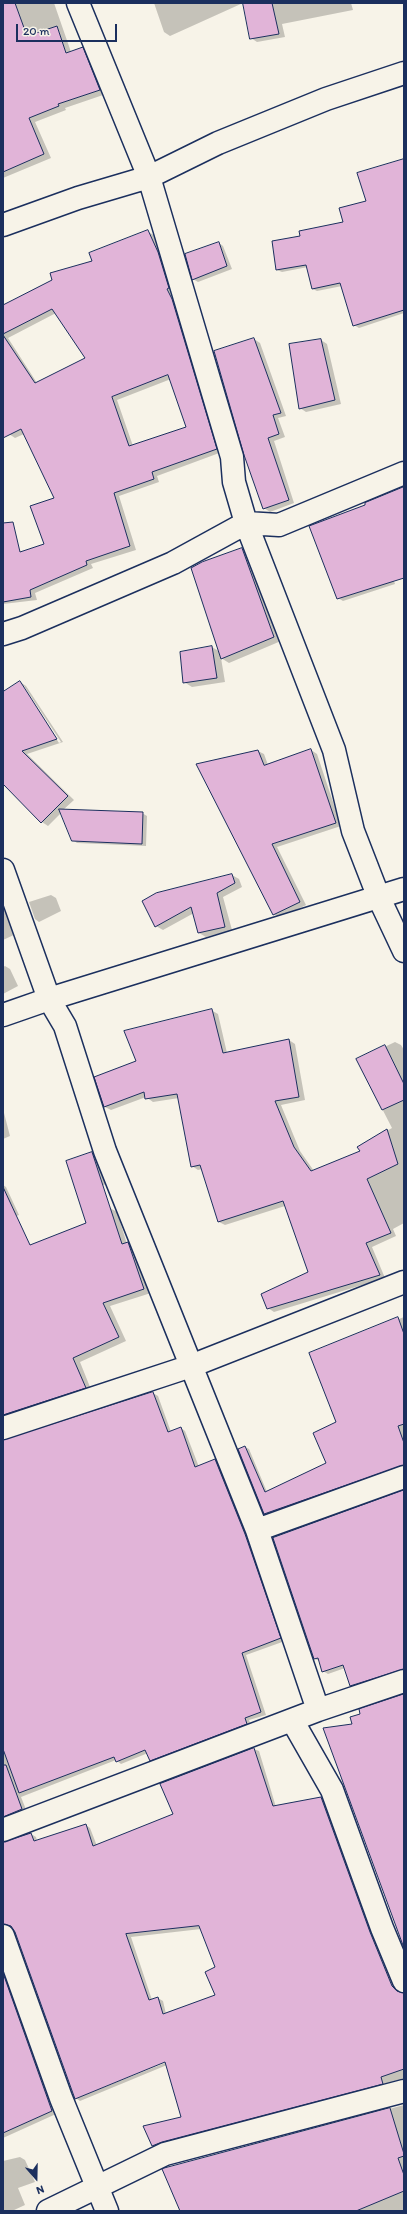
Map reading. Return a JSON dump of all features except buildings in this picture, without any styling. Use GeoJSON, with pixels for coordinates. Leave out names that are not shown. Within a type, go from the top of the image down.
{"type":"FeatureCollection","features":[{"type":"Feature","properties":{"kind":"street"},"geometry":{"type":"LineString","coordinates":[[78,3],[149,177],[232,457],[234,482],[246,523],[334,750],[353,831],[379,898],[404,951]]}},
{"type":"Feature","properties":{"kind":"street"},"geometry":{"type":"LineString","coordinates":[[3,225],[78,198],[149,177],[218,143],[326,99],[404,72]]}},
{"type":"Feature","properties":{"kind":"street"},"geometry":{"type":"LineString","coordinates":[[3,634],[22,628],[173,563],[246,523],[279,525],[404,473]]}},
{"type":"Feature","properties":{"kind":"street"},"geometry":{"type":"LineString","coordinates":[[3,870],[49,999],[65,1026],[105,1151],[257,1530],[318,1710]]}},
{"type":"Feature","properties":{"kind":"street"},"geometry":{"type":"LineString","coordinates":[[3,1015],[49,999],[404,889]]}},
{"type":"Feature","properties":{"kind":"street"},"geometry":{"type":"LineString","coordinates":[[3,1428],[191,1366],[404,1282]]}},
{"type":"Feature","properties":{"kind":"street"},"geometry":{"type":"LineString","coordinates":[[257,1530],[404,1477]]}},
{"type":"Feature","properties":{"kind":"street"},"geometry":{"type":"LineString","coordinates":[[3,1830],[318,1710],[404,1681]]}},
{"type":"Feature","properties":{"kind":"street"},"geometry":{"type":"LineString","coordinates":[[292,1720],[332,1790],[382,1928],[404,1981]]}},
{"type":"Feature","properties":{"kind":"street"},"geometry":{"type":"LineString","coordinates":[[3,1936],[61,2098],[99,2187],[107,2211]]}},
{"type":"Feature","properties":{"kind":"street"},"geometry":{"type":"LineString","coordinates":[[48,2211],[165,2154],[404,2091]]}}]}
